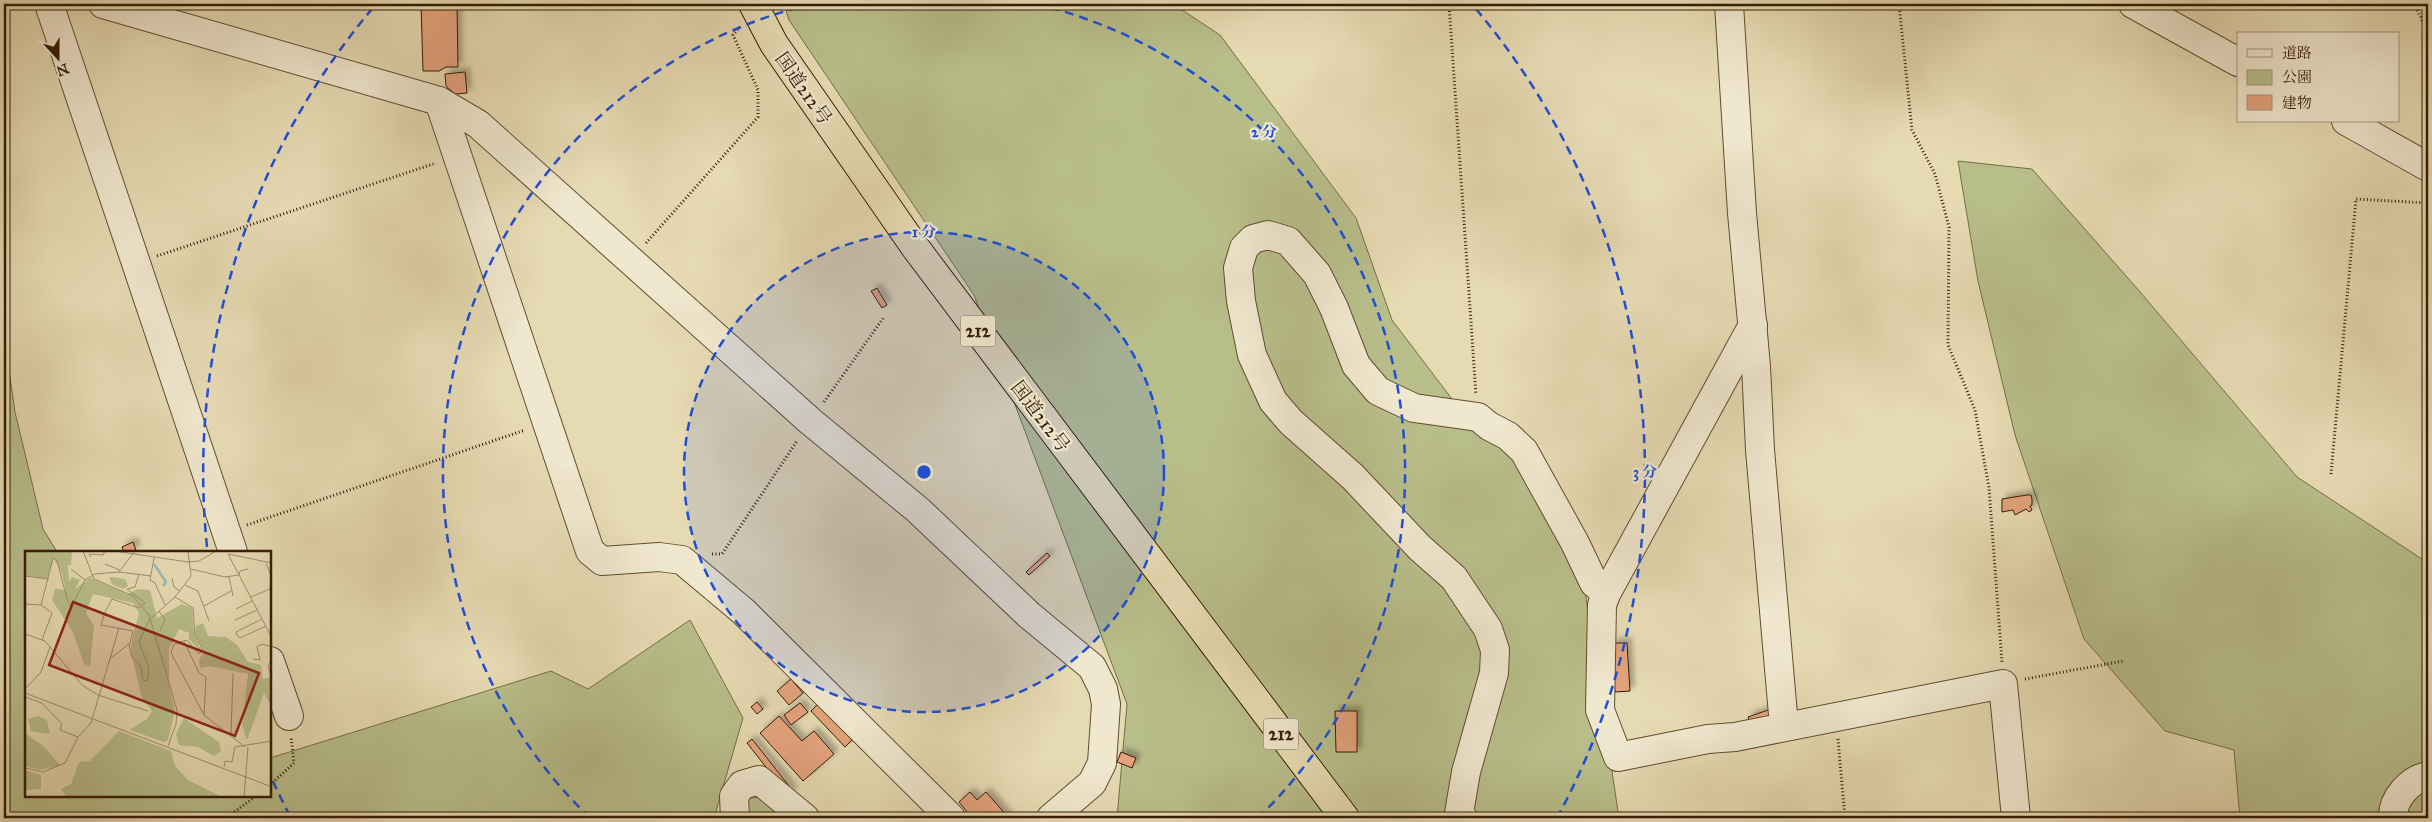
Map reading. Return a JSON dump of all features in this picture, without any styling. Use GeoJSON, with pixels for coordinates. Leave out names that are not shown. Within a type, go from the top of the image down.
{"type":"FeatureCollection","features":[{"type":"Feature","properties":{"kind":"highway","name":"国道212号"},"geometry":{"type":"LineString","coordinates":[[747,15],[774,44],[915,247],[1345,818]]}},
{"type":"Feature","properties":{"kind":"street"},"geometry":{"type":"LineString","coordinates":[[49,4],[230,542]]}},
{"type":"Feature","properties":{"kind":"street"},"geometry":{"type":"LineString","coordinates":[[103,4],[439,101],[478,124],[810,421],[918,510],[1029,615],[1092,667],[1103,689],[1106,704],[1102,763],[1092,783],[1051,818]]}},
{"type":"Feature","properties":{"kind":"street"},"geometry":{"type":"LineString","coordinates":[[1729,4],[1742,213],[1753,325],[1760,450],[1784,726]]}},
{"type":"Feature","properties":{"kind":"street"},"geometry":{"type":"LineString","coordinates":[[2133,4],[2237,61]]}},
{"type":"Feature","properties":{"kind":"street"},"geometry":{"type":"LineString","coordinates":[[439,101],[590,551],[602,561],[659,557],[682,560],[744,612],[951,818]]}},
{"type":"Feature","properties":{"kind":"street"},"geometry":{"type":"LineString","coordinates":[[2348,122],[2428,167]]}},
{"type":"Feature","properties":{"kind":"street"},"geometry":{"type":"LineString","coordinates":[[1463,818],[1459,813],[1466,772],[1494,673],[1495,650],[1488,629],[1454,578],[1420,548],[1353,477],[1291,422],[1273,401],[1252,355],[1241,301],[1238,268],[1244,248],[1253,239],[1268,235],[1288,241],[1317,274],[1334,308],[1356,365],[1378,391],[1414,408],[1478,417],[1489,426],[1508,436],[1524,451],[1575,543],[1594,583],[1606,594]]}},
{"type":"Feature","properties":{"kind":"street"},"geometry":{"type":"LineString","coordinates":[[1753,325],[1606,594],[1602,605],[1600,710],[1618,757],[1708,739],[1735,737],[2003,684],[2016,818]]}},
{"type":"Feature","properties":{"kind":"street"},"geometry":{"type":"LineString","coordinates":[[271,664],[289,716]]}},
{"type":"Feature","properties":{"kind":"street"},"geometry":{"type":"LineString","coordinates":[[2394,818],[2399,797],[2421,777],[2428,776]]}},
{"type":"Feature","properties":{"kind":"street"},"geometry":{"type":"LineString","coordinates":[[735,818],[734,796],[742,785],[759,780],[805,818]]}},
{"type":"Feature","properties":{"kind":"path"},"geometry":{"type":"LineString","coordinates":[[1449,4],[1478,417]]}},
{"type":"Feature","properties":{"kind":"path"},"geometry":{"type":"LineString","coordinates":[[1899,4],[1912,130],[1935,174],[1949,227],[1948,345],[1975,410],[1989,488],[2003,684],[2123,661]]}},
{"type":"Feature","properties":{"kind":"path"},"geometry":{"type":"LineString","coordinates":[[2414,4],[2423,22],[2428,22]]}},
{"type":"Feature","properties":{"kind":"path"},"geometry":{"type":"LineString","coordinates":[[630,260],[758,117],[758,90],[733,35],[747,15]]}},
{"type":"Feature","properties":{"kind":"path"},"geometry":{"type":"LineString","coordinates":[[136,263],[458,155]]}},
{"type":"Feature","properties":{"kind":"path"},"geometry":{"type":"LineString","coordinates":[[2331,474],[2356,199],[2428,203]]}},
{"type":"Feature","properties":{"kind":"path"},"geometry":{"type":"LineString","coordinates":[[705,553],[722,554],[810,421],[884,317]]}},
{"type":"Feature","properties":{"kind":"path"},"geometry":{"type":"LineString","coordinates":[[230,542],[547,423]]}},
{"type":"Feature","properties":{"kind":"path"},"geometry":{"type":"LineString","coordinates":[[271,784],[294,763],[289,716]]}},
{"type":"Feature","properties":{"kind":"path"},"geometry":{"type":"LineString","coordinates":[[1836,716],[1845,818]]}},
{"type":"Feature","properties":{"kind":"path"},"geometry":{"type":"LineString","coordinates":[[226,818],[255,797]]}},
{"type":"Feature","properties":{"kind":"green space"},"geometry":{"type":"Polygon","coordinates":[[[784,4],[1173,4],[1220,35],[1356,218],[1392,320],[1474,428],[1525,466],[1585,591],[1619,818],[1117,818],[1127,704],[974,295],[789,20],[784,4]]]}},
{"type":"Feature","properties":{"kind":"green space"},"geometry":{"type":"Polygon","coordinates":[[[1958,161],[2032,169],[2141,293],[2297,477],[2428,563],[2428,818],[2240,818],[2234,750],[2165,731],[2084,639],[2015,435],[1978,281],[1958,161]]]}},
{"type":"Feature","properties":{"kind":"green space"},"geometry":{"type":"Polygon","coordinates":[[[4,335],[15,412],[43,529],[56,551],[25,551],[25,797],[271,797],[271,758],[551,671],[588,689],[690,620],[743,718],[714,818],[4,818],[4,335]]]}},
{"type":"Feature","properties":{"kind":"green space"},"geometry":{"type":"Polygon","coordinates":[[[758,797],[788,818],[744,818],[747,799],[758,797]]]}},
{"type":"Feature","properties":{"kind":"building"},"geometry":{"type":"Polygon","coordinates":[[[421,4],[457,4],[458,67],[446,67],[439,71],[423,71],[421,4]]]}},
{"type":"Feature","properties":{"kind":"building"},"geometry":{"type":"Polygon","coordinates":[[[465,72],[467,93],[455,94],[446,86],[445,74],[465,72]]]}},
{"type":"Feature","properties":{"kind":"building"},"geometry":{"type":"Polygon","coordinates":[[[877,288],[887,305],[882,308],[871,291],[877,288]]]}},
{"type":"Feature","properties":{"kind":"building"},"geometry":{"type":"Polygon","coordinates":[[[2031,495],[2032,505],[2030,506],[2032,510],[2029,512],[2026,509],[2015,515],[2013,510],[2002,512],[2002,499],[2031,495]]]}},
{"type":"Feature","properties":{"kind":"building"},"geometry":{"type":"Polygon","coordinates":[[[133,542],[136,550],[124,551],[122,547],[133,542]]]}},
{"type":"Feature","properties":{"kind":"building"},"geometry":{"type":"Polygon","coordinates":[[[1047,553],[1050,556],[1029,575],[1026,572],[1047,553]]]}},
{"type":"Feature","properties":{"kind":"building"},"geometry":{"type":"Polygon","coordinates":[[[1612,643],[1627,643],[1630,691],[1615,692],[1612,643]]]}},
{"type":"Feature","properties":{"kind":"building"},"geometry":{"type":"Polygon","coordinates":[[[791,679],[803,693],[789,705],[777,691],[791,679]]]}},
{"type":"Feature","properties":{"kind":"building"},"geometry":{"type":"Polygon","coordinates":[[[757,702],[763,709],[757,714],[751,707],[757,702]]]}},
{"type":"Feature","properties":{"kind":"building"},"geometry":{"type":"Polygon","coordinates":[[[800,703],[808,712],[791,725],[784,715],[800,703]]]}},
{"type":"Feature","properties":{"kind":"building"},"geometry":{"type":"Polygon","coordinates":[[[818,704],[852,740],[845,747],[811,711],[818,704]]]}},
{"type":"Feature","properties":{"kind":"building"},"geometry":{"type":"Polygon","coordinates":[[[1771,709],[1774,719],[1751,726],[1748,717],[1771,709]]]}},
{"type":"Feature","properties":{"kind":"building"},"geometry":{"type":"Polygon","coordinates":[[[1335,711],[1357,711],[1357,752],[1336,752],[1335,711]]]}},
{"type":"Feature","properties":{"kind":"building"},"geometry":{"type":"Polygon","coordinates":[[[779,716],[802,741],[814,731],[834,754],[803,781],[760,733],[779,716]]]}},
{"type":"Feature","properties":{"kind":"building"},"geometry":{"type":"Polygon","coordinates":[[[752,739],[793,791],[788,795],[747,743],[752,739]]]}},
{"type":"Feature","properties":{"kind":"building"},"geometry":{"type":"Polygon","coordinates":[[[1121,752],[1136,758],[1132,768],[1117,762],[1121,752]]]}},
{"type":"Feature","properties":{"kind":"building"},"geometry":{"type":"Polygon","coordinates":[[[970,792],[977,800],[986,792],[1009,818],[964,818],[968,813],[959,802],[970,792]]]}}]}
